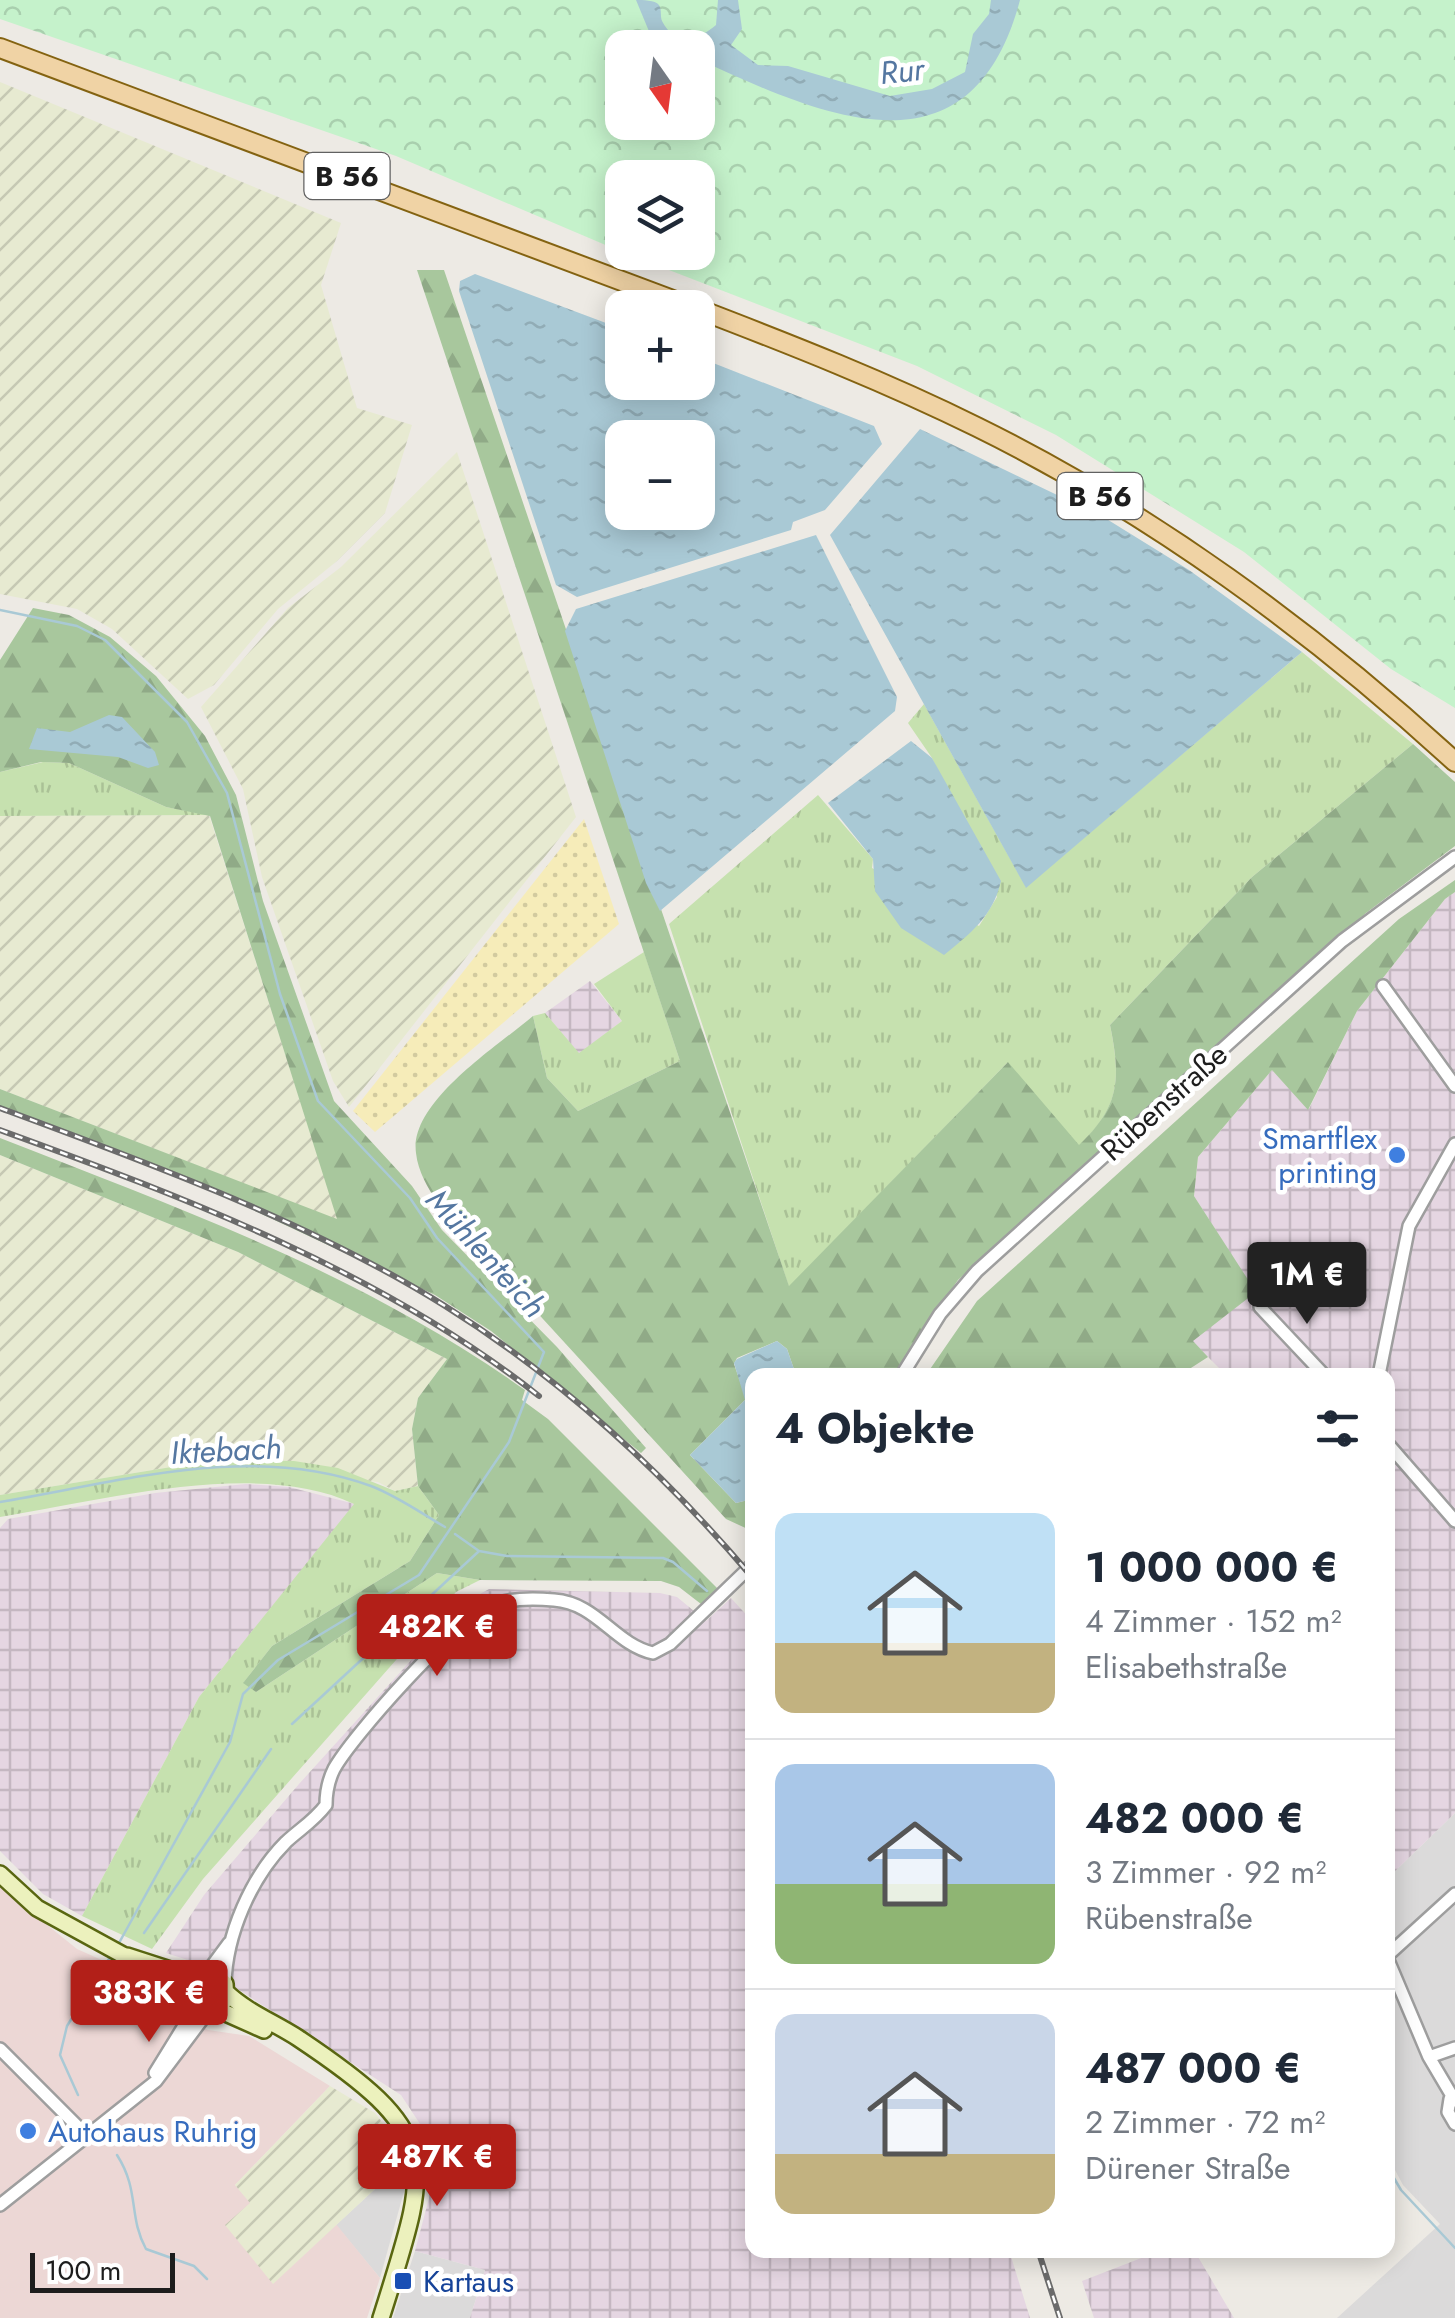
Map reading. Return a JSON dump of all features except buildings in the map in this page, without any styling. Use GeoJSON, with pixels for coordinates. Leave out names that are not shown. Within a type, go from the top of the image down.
{"type":"FeatureCollection","features":[{"type":"Feature","properties":{"kind":"main road","name":"B 56"},"geometry":{"type":"LineString","coordinates":[[0,48],[648,290]]}},
{"type":"Feature","properties":{"kind":"main road","name":"B 56"},"geometry":{"type":"LineString","coordinates":[[715,316],[873,378],[980,428],[1087,487],[1325,652],[1455,762]]}},
{"type":"Feature","properties":{"kind":"main road"},"geometry":{"type":"LineString","coordinates":[[0,1874],[37,1908],[124,1954],[188,1998],[213,2011],[250,2021],[390,2109]]}},
{"type":"Feature","properties":{"kind":"main road"},"geometry":{"type":"LineString","coordinates":[[124,1954],[200,1976],[226,1988],[350,2074],[390,2109],[412,2146],[417,2195],[381,2318]]}},
{"type":"Feature","properties":{"kind":"main road"},"geometry":{"type":"LineString","coordinates":[[188,1998],[200,1976]]}},
{"type":"Feature","properties":{"kind":"main road"},"geometry":{"type":"LineString","coordinates":[[213,2011],[226,1988]]}},
{"type":"Feature","properties":{"kind":"street","name":"Rübenstraße"},"geometry":{"type":"LineString","coordinates":[[906,1368],[940,1314],[998,1252],[1342,942],[1455,857]]}},
{"type":"Feature","properties":{"kind":"street"},"geometry":{"type":"LineString","coordinates":[[1383,986],[1455,1086]]}},
{"type":"Feature","properties":{"kind":"street"},"geometry":{"type":"LineString","coordinates":[[1379,1368],[1409,1226],[1455,1144]]}},
{"type":"Feature","properties":{"kind":"street"},"geometry":{"type":"LineString","coordinates":[[1260,1307],[1317,1368]]}},
{"type":"Feature","properties":{"kind":"street"},"geometry":{"type":"LineString","coordinates":[[1395,1452],[1455,1521]]}},
{"type":"Feature","properties":{"kind":"street"},"geometry":{"type":"LineString","coordinates":[[226,1988],[231,1940],[248,1896],[263,1872],[286,1842],[311,1825],[326,1805],[326,1791],[336,1765],[452,1630],[470,1616],[510,1601],[558,1600],[596,1613],[638,1648],[653,1652],[670,1644],[745,1572]]}},
{"type":"Feature","properties":{"kind":"street"},"geometry":{"type":"LineString","coordinates":[[1395,1951],[1455,1894]]}},
{"type":"Feature","properties":{"kind":"street"},"geometry":{"type":"LineString","coordinates":[[200,1976],[231,1940]]}},
{"type":"Feature","properties":{"kind":"street"},"geometry":{"type":"LineString","coordinates":[[1395,1975],[1452,2100],[1448,2112],[1455,2124]]}},
{"type":"Feature","properties":{"kind":"street"},"geometry":{"type":"LineString","coordinates":[[138,2097],[179,2037],[188,1998]]}},
{"type":"Feature","properties":{"kind":"street"},"geometry":{"type":"LineString","coordinates":[[0,2204],[138,2097],[177,2057],[213,2011]]}},
{"type":"Feature","properties":{"kind":"street"},"geometry":{"type":"LineString","coordinates":[[1429,2056],[1455,2048]]}},
{"type":"Feature","properties":{"kind":"street"},"geometry":{"type":"LineString","coordinates":[[0,2049],[87,2136]]}},
{"type":"Feature","properties":{"kind":"shaded area"},"geometry":{"type":"Polygon","coordinates":[[[1455,892],[1455,1813],[1395,1871],[1395,1368],[1219,1368],[1192,1341],[1255,1292],[1194,1196],[1198,1157],[1272,1070],[1309,1109],[1357,1011],[1445,899],[1455,892]]]}},
{"type":"Feature","properties":{"kind":"shaded area"},"geometry":{"type":"Polygon","coordinates":[[[590,981],[622,1021],[579,1054],[545,1013],[590,981]]]}},
{"type":"Feature","properties":{"kind":"shaded area"},"geometry":{"type":"Polygon","coordinates":[[[246,1484],[289,1487],[355,1504],[199,1697],[82,1916],[43,1894],[0,1851],[0,1528],[8,1519],[155,1493],[246,1484]]]}},
{"type":"Feature","properties":{"kind":"shaded area"},"geometry":{"type":"Polygon","coordinates":[[[489,1589],[660,1593],[677,1597],[706,1621],[731,1598],[745,1613],[745,2258],[1011,2258],[1030,2318],[470,2318],[485,2270],[415,2251],[429,2198],[427,2161],[420,2124],[401,2095],[236,1988],[219,1970],[166,1953],[204,1895],[462,1604],[489,1589]]]}},
{"type":"Feature","properties":{"kind":"shaded area"},"geometry":{"type":"Polygon","coordinates":[[[1455,1813],[1455,2318],[1337,2318],[1440,2224],[1403,2185],[1395,2170],[1395,1871],[1455,1813]]]}},
{"type":"Feature","properties":{"kind":"shaded area"},"geometry":{"type":"Polygon","coordinates":[[[0,1887],[77,1949],[122,1969],[177,2014],[208,2030],[249,2036],[330,2086],[235,2185],[251,2203],[273,2283],[336,2224],[380,2278],[367,2318],[0,2318],[0,1887]]]}},
{"type":"Feature","properties":{"kind":"shaded area"},"geometry":{"type":"Polygon","coordinates":[[[403,2163],[405,2188],[380,2278],[336,2225],[403,2163]]]}},
{"type":"Feature","properties":{"kind":"shaded area"},"geometry":{"type":"Polygon","coordinates":[[[415,2251],[485,2270],[470,2318],[393,2318],[415,2251]]]}},
{"type":"Feature","properties":{"kind":"shaded area"},"geometry":{"type":"Polygon","coordinates":[[[1141,2258],[1199,2258],[1234,2318],[1094,2318],[1082,2281],[1141,2258]]]}},
{"type":"Feature","properties":{"kind":"green space"},"geometry":{"type":"Polygon","coordinates":[[[0,0],[1455,0],[1455,708],[1391,669],[1244,552],[1056,435],[917,366],[669,270],[715,270],[715,160],[605,160],[605,245],[396,156],[0,19],[0,0]]]}},
{"type":"Feature","properties":{"kind":"green space"},"geometry":{"type":"Polygon","coordinates":[[[0,82],[341,223],[321,285],[357,408],[412,425],[385,513],[337,561],[278,609],[214,685],[188,699],[112,629],[77,609],[0,594],[0,82]]]}},
{"type":"Feature","properties":{"kind":"green space"},"geometry":{"type":"Polygon","coordinates":[[[417,270],[444,270],[789,1286],[1008,1062],[1079,1145],[1103,1117],[1114,1091],[1116,1061],[1110,1025],[1252,877],[1413,744],[1455,782],[1455,846],[1366,913],[958,1280],[898,1368],[794,1368],[787,1349],[777,1341],[737,1358],[734,1364],[745,1400],[690,1455],[736,1503],[745,1501],[745,1528],[726,1519],[437,1203],[416,1153],[426,1114],[441,1095],[533,1016],[547,1078],[578,1111],[680,1061],[417,270]]]}},
{"type":"Feature","properties":{"kind":"green space"},"geometry":{"type":"Polygon","coordinates":[[[457,452],[576,817],[349,1107],[333,1081],[262,877],[243,789],[201,707],[288,608],[341,567],[457,452]]]}},
{"type":"Feature","properties":{"kind":"green space"},"geometry":{"type":"Polygon","coordinates":[[[33,608],[69,615],[110,637],[156,676],[205,736],[236,795],[263,901],[334,1101],[412,1186],[442,1230],[557,1347],[646,1448],[641,1453],[491,1331],[435,1295],[176,1174],[0,1110],[0,1089],[337,1219],[210,816],[166,807],[69,763],[41,762],[0,772],[0,660],[33,608]]]}},
{"type":"Feature","properties":{"kind":"green space"},"geometry":{"type":"Polygon","coordinates":[[[1302,652],[1413,744],[1252,877],[1110,1025],[1116,1061],[1114,1091],[1103,1118],[1079,1146],[1007,1063],[789,1287],[669,924],[818,795],[873,859],[872,868],[979,926],[997,897],[932,758],[908,723],[924,704],[1026,887],[1302,652]]]}},
{"type":"Feature","properties":{"kind":"green space"},"geometry":{"type":"Polygon","coordinates":[[[43,762],[69,763],[166,807],[209,815],[0,816],[0,772],[43,762]]]}},
{"type":"Feature","properties":{"kind":"green space"},"geometry":{"type":"Polygon","coordinates":[[[209,815],[338,1220],[0,1089],[0,816],[209,815]]]}},
{"type":"Feature","properties":{"kind":"green space"},"geometry":{"type":"Polygon","coordinates":[[[1455,880],[1455,892],[1445,899],[1357,1011],[1308,1110],[1272,1070],[1198,1157],[1194,1196],[1256,1292],[1193,1341],[1208,1357],[1191,1368],[931,1368],[977,1301],[1399,919],[1455,880]]]}},
{"type":"Feature","properties":{"kind":"green space"},"geometry":{"type":"Polygon","coordinates":[[[644,952],[680,1061],[578,1111],[547,1078],[533,1016],[545,1013],[579,1053],[622,1021],[594,984],[644,952]]]}},
{"type":"Feature","properties":{"kind":"green space"},"geometry":{"type":"Polygon","coordinates":[[[0,1138],[270,1248],[400,1312],[463,1349],[525,1390],[522,1400],[548,1419],[718,1589],[701,1604],[679,1587],[661,1581],[480,1580],[437,1573],[256,1692],[243,1683],[272,1646],[410,1561],[439,1515],[418,1486],[412,1429],[418,1398],[447,1359],[238,1252],[0,1155],[0,1138]]]}},
{"type":"Feature","properties":{"kind":"green space"},"geometry":{"type":"Polygon","coordinates":[[[0,1155],[238,1252],[447,1359],[418,1398],[412,1429],[418,1486],[395,1491],[378,1482],[214,1460],[0,1495],[0,1155]]]}},
{"type":"Feature","properties":{"kind":"green space"},"geometry":{"type":"Polygon","coordinates":[[[214,1460],[294,1461],[338,1468],[395,1491],[418,1486],[439,1515],[410,1561],[272,1646],[244,1682],[256,1692],[437,1573],[480,1580],[456,1592],[203,1879],[152,1949],[82,1916],[199,1697],[354,1504],[315,1491],[273,1484],[227,1484],[179,1487],[0,1517],[0,1495],[214,1460]]]}},
{"type":"Feature","properties":{"kind":"green space"},"geometry":{"type":"Polygon","coordinates":[[[330,2086],[375,2113],[393,2137],[403,2163],[273,2284],[225,2225],[250,2203],[235,2185],[330,2086]]]}},
{"type":"Feature","properties":{"kind":"sand"},"geometry":{"type":"Polygon","coordinates":[[[584,819],[619,924],[375,1132],[353,1111],[584,819]]]}},
{"type":"Feature","properties":{"kind":"water"},"geometry":{"type":"Polygon","coordinates":[[[636,0],[657,3],[668,30],[648,30],[636,0]]]}},
{"type":"Feature","properties":{"kind":"water"},"geometry":{"type":"Polygon","coordinates":[[[718,0],[738,0],[742,29],[731,45],[758,65],[788,66],[890,96],[932,89],[965,72],[973,34],[989,14],[991,0],[1020,0],[997,58],[967,95],[930,115],[887,120],[842,114],[715,67],[715,30],[708,30],[716,25],[718,0]]]}},
{"type":"Feature","properties":{"kind":"water"},"geometry":{"type":"Polygon","coordinates":[[[475,274],[605,323],[605,400],[715,400],[715,364],[874,426],[882,444],[825,510],[793,522],[791,530],[577,597],[556,585],[459,291],[460,281],[475,274]]]}},
{"type":"Feature","properties":{"kind":"water"},"geometry":{"type":"Polygon","coordinates":[[[920,429],[1105,518],[1189,570],[1302,652],[1026,888],[830,535],[920,429]]]}},
{"type":"Feature","properties":{"kind":"water"},"geometry":{"type":"Polygon","coordinates":[[[816,535],[897,697],[895,711],[660,911],[646,883],[565,631],[576,609],[816,535]]]}},
{"type":"Feature","properties":{"kind":"water"},"geometry":{"type":"Polygon","coordinates":[[[109,715],[122,717],[155,752],[159,765],[148,768],[118,757],[29,749],[37,728],[70,732],[109,715]]]}},
{"type":"Feature","properties":{"kind":"water"},"geometry":{"type":"Polygon","coordinates":[[[911,741],[932,758],[1001,881],[987,914],[944,955],[901,928],[875,891],[873,859],[828,803],[911,741]]]}},
{"type":"Feature","properties":{"kind":"water"},"geometry":{"type":"Polygon","coordinates":[[[777,1341],[787,1349],[794,1368],[745,1368],[745,1400],[734,1363],[777,1341]]]}},
{"type":"Feature","properties":{"kind":"water"},"geometry":{"type":"Polygon","coordinates":[[[745,1400],[745,1501],[736,1503],[690,1455],[745,1400]]]}},
{"type":"Feature","properties":{"kind":"waterway","name":"Mühlenteich"},"geometry":{"type":"LineString","coordinates":[[0,610],[77,626],[105,640],[187,722],[227,793],[280,994],[318,1101],[410,1198],[437,1238],[544,1352],[509,1442],[419,1575],[278,1660],[243,1694],[230,1742],[119,1943]]}},
{"type":"Feature","properties":{"kind":"waterway","name":"Iktebach"},"geometry":{"type":"LineString","coordinates":[[0,1502],[186,1470],[279,1467],[326,1473],[371,1486],[445,1527]]}},
{"type":"Feature","properties":{"kind":"waterway","name":"Iktebach"},"geometry":{"type":"LineString","coordinates":[[455,1534],[479,1551],[507,1556],[663,1558],[707,1591]]}},
{"type":"Feature","properties":{"kind":"waterway"},"geometry":{"type":"LineString","coordinates":[[292,1724],[478,1552]]}},
{"type":"Feature","properties":{"kind":"waterway"},"geometry":{"type":"LineString","coordinates":[[144,1933],[271,1749]]}},
{"type":"Feature","properties":{"kind":"waterway","name":"Mühlenteich"},"geometry":{"type":"LineString","coordinates":[[78,2095],[60,2055],[67,2026],[112,1954]]}},
{"type":"Feature","properties":{"kind":"waterway","name":"Mühlenteich"},"geometry":{"type":"LineString","coordinates":[[117,2155],[129,2180],[146,2249],[194,2266],[207,2279]]}},
{"type":"Feature","properties":{"kind":"waterway","name":"Iktebach"},"geometry":{"type":"LineString","coordinates":[[1395,2180],[1455,2248]]}},
{"type":"Feature","properties":{"kind":"railway"},"geometry":{"type":"LineString","coordinates":[[0,1108],[170,1172],[285,1221],[445,1306],[530,1364],[609,1430],[647,1464],[745,1569]]}},
{"type":"Feature","properties":{"kind":"railway"},"geometry":{"type":"LineString","coordinates":[[0,1130],[211,1211],[349,1275],[478,1352],[539,1396]]}},
{"type":"Feature","properties":{"kind":"railway"},"geometry":{"type":"LineString","coordinates":[[1041,2258],[1060,2318]]}},
{"type":"Feature","properties":{"kind":"place","name":"Smartflex printing"},"geometry":{"type":"Point","coordinates":[1397,1155]}},
{"type":"Feature","properties":{"kind":"place","name":"Autohaus Ruhrig"},"geometry":{"type":"Point","coordinates":[28,2131]}},
{"type":"Feature","properties":{"kind":"place","name":"Kartaus"},"geometry":{"type":"Point","coordinates":[403,2281]}},
{"type":"Feature","properties":{"kind":"water label","name":"Rur"},"geometry":{"type":"Point","coordinates":[902,71]}}]}
